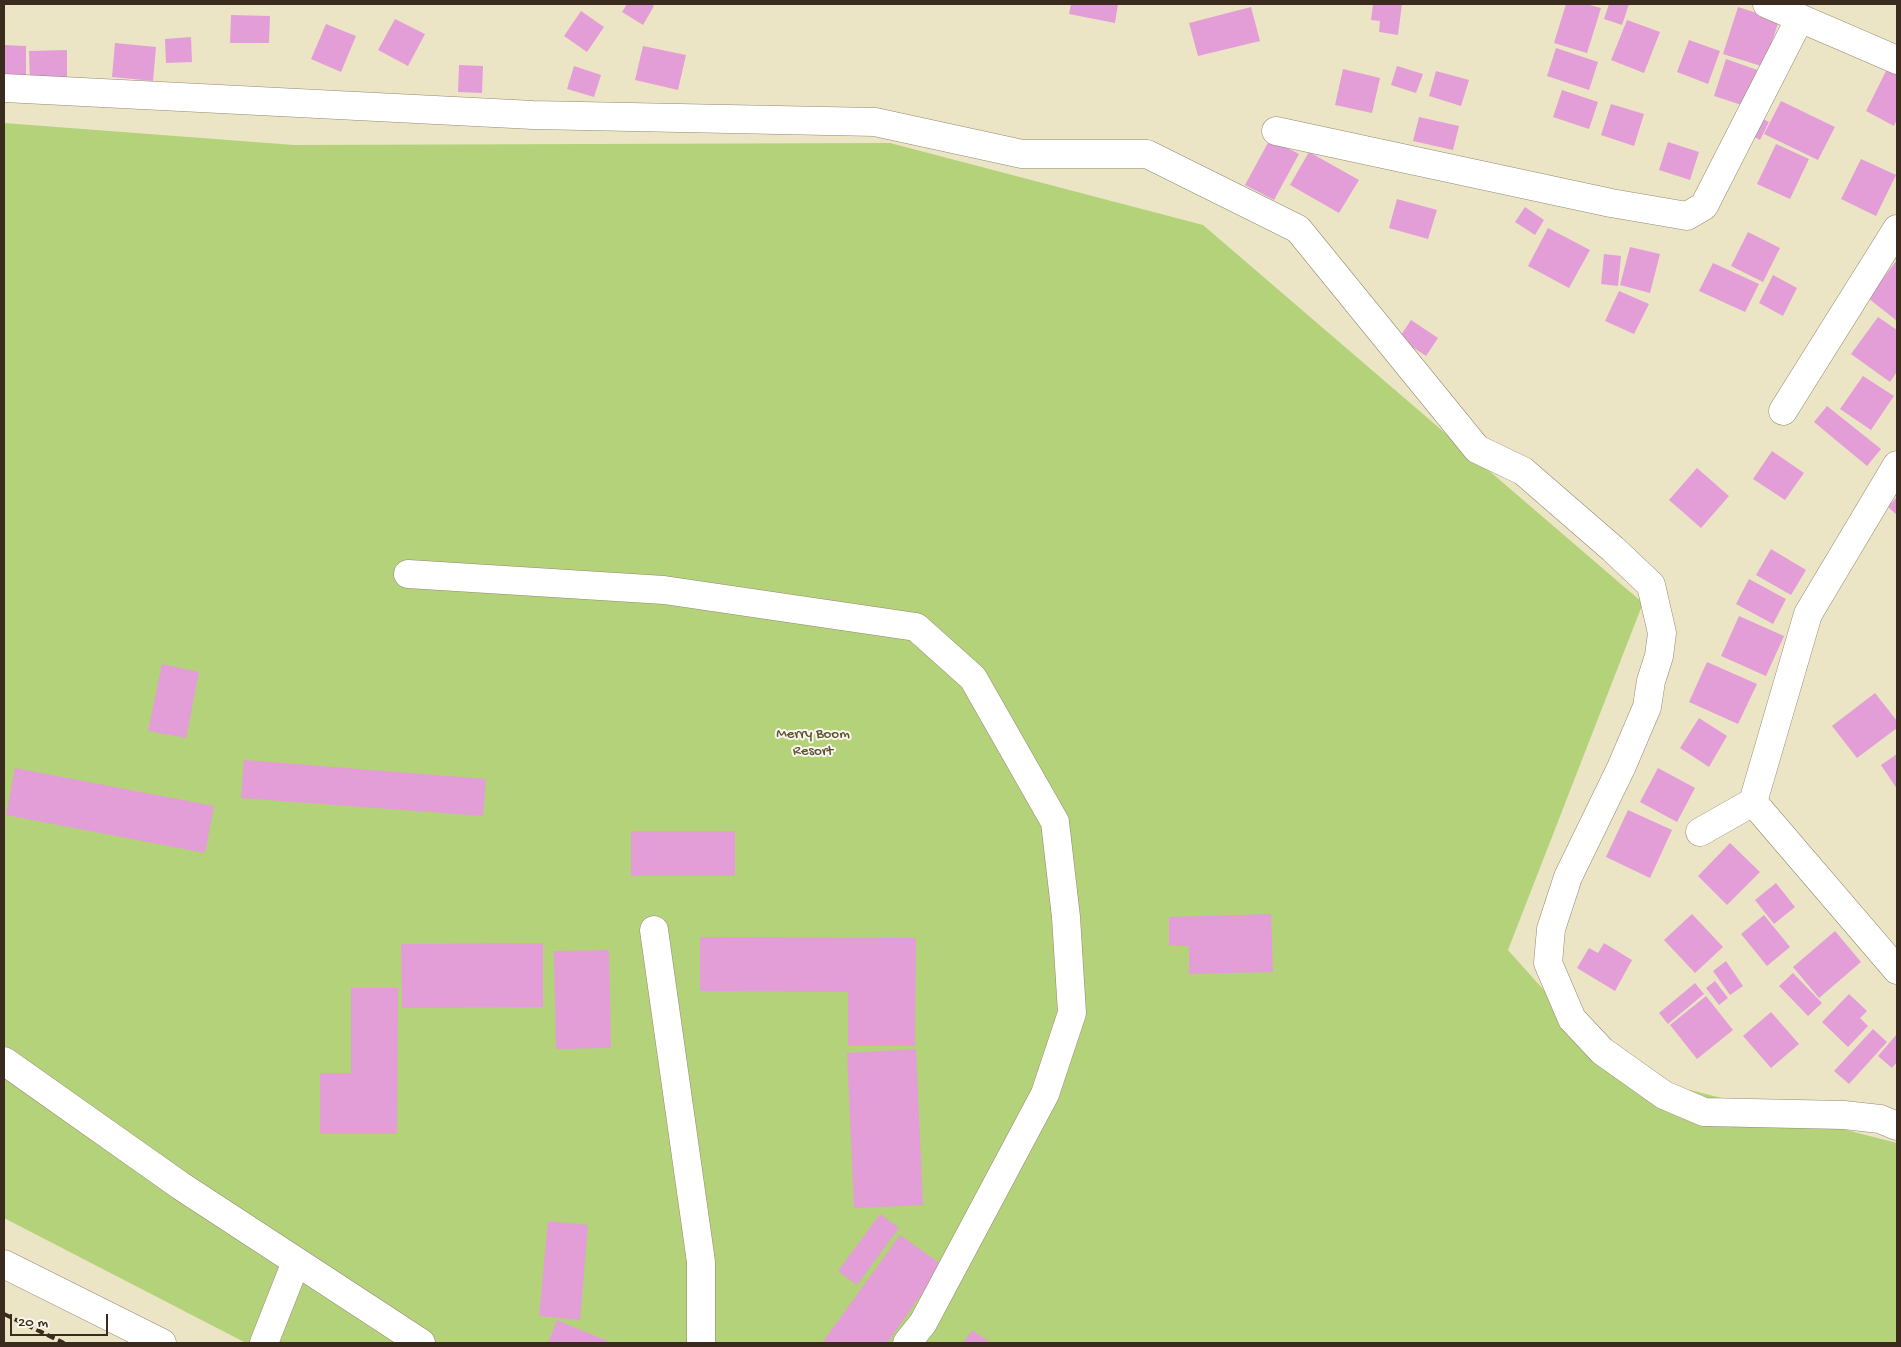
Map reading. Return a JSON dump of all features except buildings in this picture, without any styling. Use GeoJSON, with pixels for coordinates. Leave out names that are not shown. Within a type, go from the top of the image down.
{"type":"FeatureCollection","features":[{"type":"Feature","properties":{"kind":"street"},"geometry":{"type":"LineString","coordinates":[[1767,4],[1897,60]]}},
{"type":"Feature","properties":{"kind":"street"},"geometry":{"type":"LineString","coordinates":[[1276,131],[1612,203],[1687,216],[1704,206],[1800,18]]}},
{"type":"Feature","properties":{"kind":"street"},"geometry":{"type":"LineString","coordinates":[[4,88],[533,115],[875,122],[1022,154],[1147,154],[1298,229],[1477,449],[1523,471],[1614,549],[1650,585],[1662,633],[1659,656],[1651,681],[1646,707],[1622,768],[1568,878],[1551,929],[1548,963],[1572,1019],[1602,1051],[1664,1096],[1704,1112],[1844,1115],[1880,1119],[1897,1126]]}},
{"type":"Feature","properties":{"kind":"street"},"geometry":{"type":"LineString","coordinates":[[1783,411],[1897,230]]}},
{"type":"Feature","properties":{"kind":"street"},"geometry":{"type":"LineString","coordinates":[[1700,832],[1753,802],[1808,614],[1897,465]]}},
{"type":"Feature","properties":{"kind":"street"},"geometry":{"type":"LineString","coordinates":[[408,574],[664,590],[916,627],[973,678],[1054,822],[1066,917],[1072,1013],[1046,1094],[923,1323],[907,1343]]}},
{"type":"Feature","properties":{"kind":"street"},"geometry":{"type":"LineString","coordinates":[[1753,802],[1897,970]]}},
{"type":"Feature","properties":{"kind":"street"},"geometry":{"type":"LineString","coordinates":[[654,930],[701,1262],[701,1343]]}},
{"type":"Feature","properties":{"kind":"street"},"geometry":{"type":"LineString","coordinates":[[4,1061],[180,1186],[421,1343]]}},
{"type":"Feature","properties":{"kind":"street"},"geometry":{"type":"LineString","coordinates":[[264,1343],[296,1262]]}},
{"type":"Feature","properties":{"kind":"street"},"geometry":{"type":"LineString","coordinates":[[4,1264],[162,1343]]}},
{"type":"Feature","properties":{"kind":"green space","name":"Merry Boom Resort"},"geometry":{"type":"Polygon","coordinates":[[[4,123],[294,145],[890,143],[1203,225],[1643,603],[1508,950],[1616,1071],[1897,1143],[1897,1343],[246,1343],[4,1218],[4,123]]]}},
{"type":"Feature","properties":{"kind":"railway"},"geometry":{"type":"LineString","coordinates":[[4,1314],[64,1343]]}}]}
